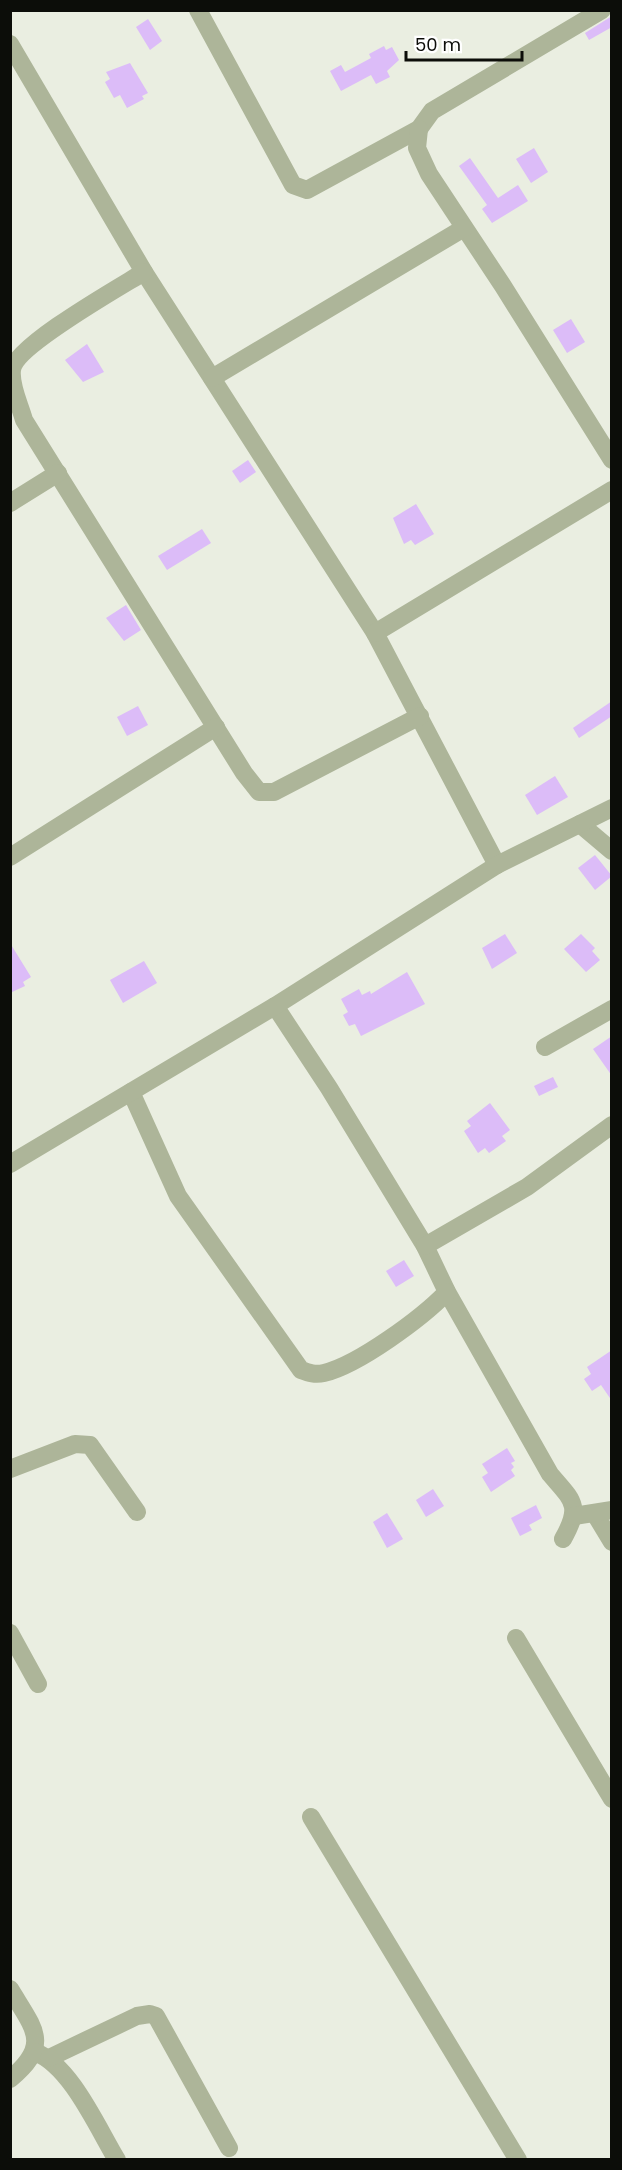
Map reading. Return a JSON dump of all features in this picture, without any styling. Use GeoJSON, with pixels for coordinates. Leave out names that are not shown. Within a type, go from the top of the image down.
{"type":"FeatureCollection","features":[{"type":"Feature","properties":{"kind":"street"},"geometry":{"type":"LineString","coordinates":[[198,10],[292,184],[300,190],[307,190],[419,129],[432,111],[602,10]]}},
{"type":"Feature","properties":{"kind":"street"},"geometry":{"type":"LineString","coordinates":[[10,44],[144,272],[375,633],[497,865]]}},
{"type":"Feature","properties":{"kind":"street"},"geometry":{"type":"LineString","coordinates":[[419,129],[417,148],[429,174],[612,460]]}},
{"type":"Feature","properties":{"kind":"street"},"geometry":{"type":"LineString","coordinates":[[212,378],[465,228]]}},
{"type":"Feature","properties":{"kind":"street"},"geometry":{"type":"LineString","coordinates":[[144,272],[58,325],[17,359],[12,369],[13,383],[24,420],[244,773],[259,792],[267,794],[288,786],[420,716]]}},
{"type":"Feature","properties":{"kind":"street"},"geometry":{"type":"LineString","coordinates":[[10,503],[58,473]]}},
{"type":"Feature","properties":{"kind":"street"},"geometry":{"type":"LineString","coordinates":[[375,633],[612,490]]}},
{"type":"Feature","properties":{"kind":"street"},"geometry":{"type":"LineString","coordinates":[[10,857],[216,727]]}},
{"type":"Feature","properties":{"kind":"street"},"geometry":{"type":"LineString","coordinates":[[10,1164],[275,1006],[497,865],[612,808]]}},
{"type":"Feature","properties":{"kind":"street"},"geometry":{"type":"LineString","coordinates":[[580,824],[612,851]]}},
{"type":"Feature","properties":{"kind":"street"},"geometry":{"type":"LineString","coordinates":[[275,1006],[329,1088],[426,1246],[447,1292],[550,1474],[569,1495],[574,1505],[574,1516],[563,1539]]}},
{"type":"Feature","properties":{"kind":"street"},"geometry":{"type":"LineString","coordinates":[[545,1047],[612,1009]]}},
{"type":"Feature","properties":{"kind":"street"},"geometry":{"type":"LineString","coordinates":[[131,1092],[178,1196],[301,1370],[313,1374],[343,1366],[426,1313],[447,1292]]}},
{"type":"Feature","properties":{"kind":"street"},"geometry":{"type":"LineString","coordinates":[[426,1246],[527,1187],[612,1125]]}},
{"type":"Feature","properties":{"kind":"street"},"geometry":{"type":"LineString","coordinates":[[10,1469],[75,1444],[90,1445],[137,1512]]}},
{"type":"Feature","properties":{"kind":"street"},"geometry":{"type":"LineString","coordinates":[[574,1516],[603,1512],[612,1542]]}},
{"type":"Feature","properties":{"kind":"street"},"geometry":{"type":"LineString","coordinates":[[10,1633],[38,1684]]}},
{"type":"Feature","properties":{"kind":"street"},"geometry":{"type":"LineString","coordinates":[[516,1638],[612,1799]]}},
{"type":"Feature","properties":{"kind":"street"},"geometry":{"type":"LineString","coordinates":[[310,1817],[518,2160]]}},
{"type":"Feature","properties":{"kind":"street"},"geometry":{"type":"LineString","coordinates":[[10,1989],[30,2022],[42,2055],[62,2070],[117,2160]]}},
{"type":"Feature","properties":{"kind":"street"},"geometry":{"type":"LineString","coordinates":[[10,2079],[42,2055],[137,2016],[150,2014],[156,2016],[229,2148]]}},
{"type":"Feature","properties":{"kind":"building"},"geometry":{"type":"Polygon","coordinates":[[[612,16],[612,27],[589,40],[585,33],[612,16]]]}},
{"type":"Feature","properties":{"kind":"building"},"geometry":{"type":"Polygon","coordinates":[[[148,19],[162,41],[150,50],[136,27],[148,19]]]}},
{"type":"Feature","properties":{"kind":"building"},"geometry":{"type":"Polygon","coordinates":[[[384,46],[386,50],[392,47],[399,60],[387,71],[390,77],[376,84],[371,75],[341,91],[330,71],[341,65],[345,72],[371,58],[369,54],[384,46]]]}},
{"type":"Feature","properties":{"kind":"building"},"geometry":{"type":"Polygon","coordinates":[[[130,63],[148,93],[142,96],[144,99],[127,108],[120,95],[114,98],[105,82],[110,79],[106,72],[130,63]]]}},
{"type":"Feature","properties":{"kind":"building"},"geometry":{"type":"Polygon","coordinates":[[[534,148],[548,172],[531,183],[516,159],[534,148]]]}},
{"type":"Feature","properties":{"kind":"building"},"geometry":{"type":"Polygon","coordinates":[[[470,158],[498,198],[518,185],[528,201],[492,223],[482,209],[487,205],[459,166],[470,158]]]}},
{"type":"Feature","properties":{"kind":"building"},"geometry":{"type":"Polygon","coordinates":[[[571,319],[585,342],[567,353],[553,330],[571,319]]]}},
{"type":"Feature","properties":{"kind":"building"},"geometry":{"type":"Polygon","coordinates":[[[87,344],[104,372],[83,382],[65,360],[87,344]]]}},
{"type":"Feature","properties":{"kind":"building"},"geometry":{"type":"Polygon","coordinates":[[[248,460],[256,472],[240,483],[232,471],[248,460]]]}},
{"type":"Feature","properties":{"kind":"building"},"geometry":{"type":"Polygon","coordinates":[[[416,504],[434,534],[415,545],[411,540],[404,544],[393,518],[416,504]]]}},
{"type":"Feature","properties":{"kind":"building"},"geometry":{"type":"Polygon","coordinates":[[[202,529],[211,543],[167,570],[158,556],[202,529]]]}},
{"type":"Feature","properties":{"kind":"building"},"geometry":{"type":"Polygon","coordinates":[[[126,605],[141,630],[124,641],[106,618],[126,605]]]}},
{"type":"Feature","properties":{"kind":"building"},"geometry":{"type":"Polygon","coordinates":[[[612,701],[612,716],[579,738],[573,728],[612,701]]]}},
{"type":"Feature","properties":{"kind":"building"},"geometry":{"type":"Polygon","coordinates":[[[138,706],[148,725],[127,736],[117,717],[138,706]]]}},
{"type":"Feature","properties":{"kind":"building"},"geometry":{"type":"Polygon","coordinates":[[[555,776],[568,797],[537,815],[525,795],[555,776]]]}},
{"type":"Feature","properties":{"kind":"building"},"geometry":{"type":"Polygon","coordinates":[[[595,855],[612,876],[595,890],[578,868],[595,855]]]}},
{"type":"Feature","properties":{"kind":"building"},"geometry":{"type":"Polygon","coordinates":[[[505,934],[517,953],[492,969],[482,948],[505,934]]]}},
{"type":"Feature","properties":{"kind":"building"},"geometry":{"type":"Polygon","coordinates":[[[581,934],[595,948],[592,951],[600,960],[586,972],[564,949],[581,934]]]}},
{"type":"Feature","properties":{"kind":"building"},"geometry":{"type":"Polygon","coordinates":[[[10,943],[31,977],[23,982],[25,986],[10,993],[10,943]]]}},
{"type":"Feature","properties":{"kind":"building"},"geometry":{"type":"Polygon","coordinates":[[[144,961],[157,983],[123,1003],[110,980],[144,961]]]}},
{"type":"Feature","properties":{"kind":"building"},"geometry":{"type":"Polygon","coordinates":[[[407,972],[425,1004],[361,1036],[355,1024],[349,1026],[343,1015],[348,1012],[341,999],[359,989],[362,995],[370,991],[371,994],[407,972]]]}},
{"type":"Feature","properties":{"kind":"building"},"geometry":{"type":"Polygon","coordinates":[[[612,1036],[612,1076],[593,1049],[612,1036]]]}},
{"type":"Feature","properties":{"kind":"building"},"geometry":{"type":"Polygon","coordinates":[[[553,1077],[558,1087],[539,1096],[534,1086],[553,1077]]]}},
{"type":"Feature","properties":{"kind":"building"},"geometry":{"type":"Polygon","coordinates":[[[490,1103],[510,1130],[502,1136],[506,1141],[489,1153],[485,1148],[478,1153],[464,1131],[471,1126],[467,1121],[490,1103]]]}},
{"type":"Feature","properties":{"kind":"building"},"geometry":{"type":"Polygon","coordinates":[[[404,1260],[414,1276],[396,1287],[386,1271],[404,1260]]]}},
{"type":"Feature","properties":{"kind":"building"},"geometry":{"type":"Polygon","coordinates":[[[612,1350],[612,1401],[601,1385],[592,1391],[584,1379],[591,1374],[587,1367],[612,1350]]]}},
{"type":"Feature","properties":{"kind":"building"},"geometry":{"type":"Polygon","coordinates":[[[507,1448],[515,1461],[511,1463],[514,1467],[511,1470],[515,1476],[491,1492],[482,1477],[488,1473],[482,1464],[507,1448]]]}},
{"type":"Feature","properties":{"kind":"building"},"geometry":{"type":"Polygon","coordinates":[[[433,1489],[444,1506],[426,1517],[416,1500],[433,1489]]]}},
{"type":"Feature","properties":{"kind":"building"},"geometry":{"type":"Polygon","coordinates":[[[536,1505],[542,1518],[529,1525],[532,1530],[520,1536],[511,1518],[536,1505]]]}},
{"type":"Feature","properties":{"kind":"building"},"geometry":{"type":"Polygon","coordinates":[[[387,1513],[403,1539],[387,1548],[373,1522],[387,1513]]]}}]}
